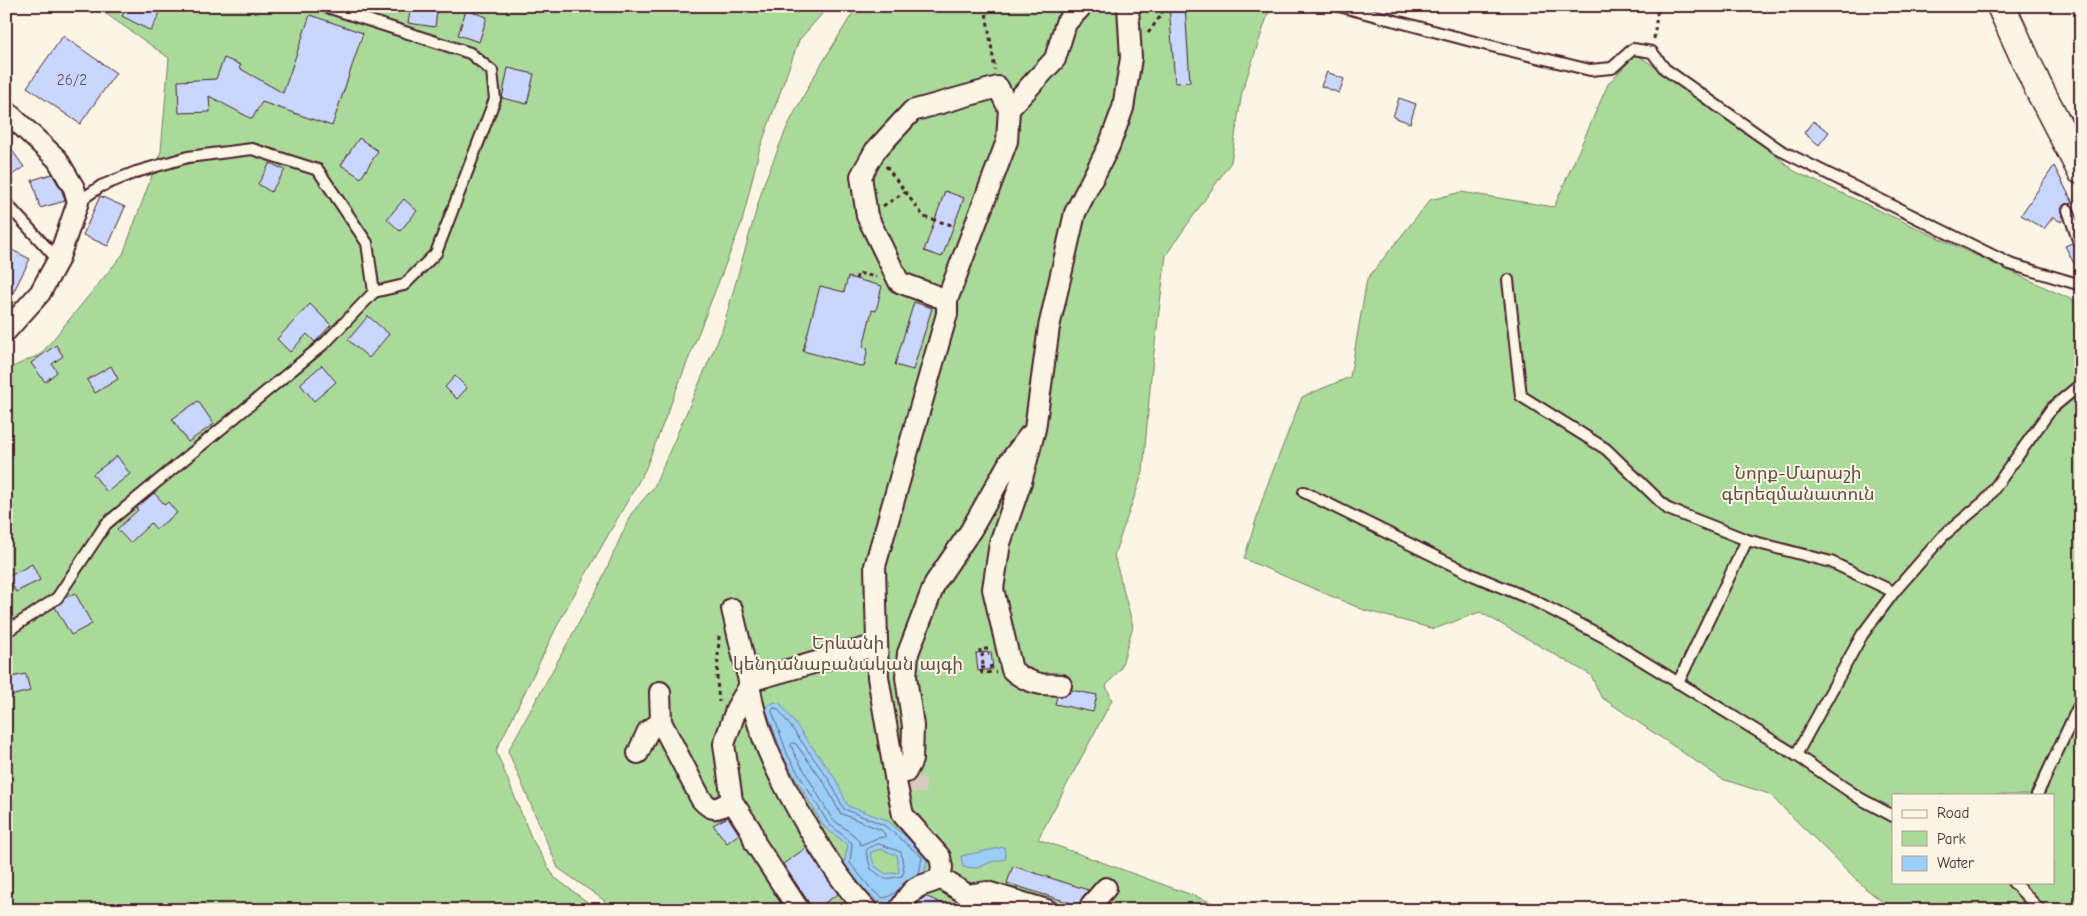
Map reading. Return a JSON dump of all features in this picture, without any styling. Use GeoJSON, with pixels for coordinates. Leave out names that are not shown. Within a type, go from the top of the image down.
{"type":"FeatureCollection","features":[{"type":"Feature","properties":{"kind":"street"},"geometry":{"type":"LineString","coordinates":[[1009,109],[1055,59],[1064,15],[1082,6]]}},
{"type":"Feature","properties":{"kind":"street"},"geometry":{"type":"LineString","coordinates":[[1061,685],[1052,683],[1042,685],[1018,676],[1012,670],[993,589],[1000,543],[1021,482],[1035,429],[1049,328],[1073,222],[1109,146],[1123,108],[1131,58],[1128,6]]}},
{"type":"Feature","properties":{"kind":"street"},"geometry":{"type":"LineString","coordinates":[[2001,6],[2038,87],[2081,170]]}},
{"type":"Feature","properties":{"kind":"street"},"geometry":{"type":"LineString","coordinates":[[901,909],[918,887],[933,883],[941,873],[940,856],[903,815],[878,677],[875,566],[946,314],[947,300],[1007,141],[1009,109],[998,87],[912,111],[875,151],[861,176],[867,216],[899,282],[947,300]]}},
{"type":"Feature","properties":{"kind":"street"},"geometry":{"type":"LineString","coordinates":[[6,111],[57,159],[74,188],[78,202],[58,260],[40,293],[6,331]]}},
{"type":"Feature","properties":{"kind":"street"},"geometry":{"type":"LineString","coordinates":[[878,677],[911,770],[913,726],[906,677],[908,653],[934,583],[971,530],[1010,461],[1035,429]]}},
{"type":"Feature","properties":{"kind":"street"},"geometry":{"type":"LineString","coordinates":[[732,609],[749,683],[752,705],[774,767],[823,855],[849,891],[866,910]]}},
{"type":"Feature","properties":{"kind":"street"},"geometry":{"type":"LineString","coordinates":[[799,910],[755,843],[751,830],[732,801],[724,744],[749,683],[877,646]]}},
{"type":"Feature","properties":{"kind":"street"},"geometry":{"type":"LineString","coordinates":[[660,692],[661,722],[701,799],[708,808],[716,809],[732,801]]}},
{"type":"Feature","properties":{"kind":"street"},"geometry":{"type":"LineString","coordinates":[[638,753],[648,732],[661,722]]}},
{"type":"Feature","properties":{"kind":"street"},"geometry":{"type":"LineString","coordinates":[[941,873],[969,897],[1040,905]]}},
{"type":"Feature","properties":{"kind":"street"},"geometry":{"type":"LineString","coordinates":[[1089,906],[1106,888]]}},
{"type":"Feature","properties":{"kind":"lane"},"geometry":{"type":"LineString","coordinates":[[6,632],[57,598],[106,524],[326,342],[374,292],[404,285],[436,252],[494,99],[492,71],[470,53],[324,6]]}},
{"type":"Feature","properties":{"kind":"lane"},"geometry":{"type":"LineString","coordinates":[[1339,6],[1474,42],[1590,70],[1612,68],[1633,49],[1652,52],[1665,69],[1780,150],[2010,264],[2081,285]]}},
{"type":"Feature","properties":{"kind":"lane"},"geometry":{"type":"LineString","coordinates":[[78,202],[101,186],[136,172],[188,157],[252,149],[318,170],[366,244],[374,292]]}},
{"type":"Feature","properties":{"kind":"lane"},"geometry":{"type":"LineString","coordinates":[[6,203],[58,260]]}},
{"type":"Feature","properties":{"kind":"lane"},"geometry":{"type":"LineString","coordinates":[[2068,210],[2078,240]]}},
{"type":"Feature","properties":{"kind":"lane"},"geometry":{"type":"LineString","coordinates":[[1508,280],[1521,396],[1606,450],[1668,508],[1747,540],[1831,562],[1894,592]]}},
{"type":"Feature","properties":{"kind":"lane"},"geometry":{"type":"LineString","coordinates":[[1796,755],[1862,635],[1894,592],[1943,536],[1986,500],[2052,408],[2081,384]]}},
{"type":"Feature","properties":{"kind":"lane"},"geometry":{"type":"LineString","coordinates":[[1304,492],[1604,637],[1796,755],[1860,799],[1892,815]]}},
{"type":"Feature","properties":{"kind":"lane"},"geometry":{"type":"LineString","coordinates":[[1678,683],[1747,540]]}},
{"type":"Feature","properties":{"kind":"lane"},"geometry":{"type":"LineString","coordinates":[[2037,794],[2081,701]]}},
{"type":"Feature","properties":{"kind":"lane"},"geometry":{"type":"LineString","coordinates":[[941,873],[957,880],[969,897]]}},
{"type":"Feature","properties":{"kind":"lane"},"geometry":{"type":"LineString","coordinates":[[2015,884],[2040,910]]}},
{"type":"Feature","properties":{"kind":"path"},"geometry":{"type":"LineString","coordinates":[[985,6],[998,87]]}},
{"type":"Feature","properties":{"kind":"path"},"geometry":{"type":"LineString","coordinates":[[1129,40],[1150,32],[1162,14],[1162,6]]}},
{"type":"Feature","properties":{"kind":"path"},"geometry":{"type":"LineString","coordinates":[[1652,52],[1658,6]]}},
{"type":"Feature","properties":{"kind":"path"},"geometry":{"type":"LineString","coordinates":[[875,151],[924,216],[973,232]]}},
{"type":"Feature","properties":{"kind":"path"},"geometry":{"type":"LineString","coordinates":[[867,216],[905,192]]}},
{"type":"Feature","properties":{"kind":"path"},"geometry":{"type":"LineString","coordinates":[[720,707],[717,680],[719,627],[725,610],[732,609]]}},
{"type":"Feature","properties":{"kind":"path"},"geometry":{"type":"LineString","coordinates":[[989,654],[982,655],[982,667],[991,667]]}},
{"type":"Feature","properties":{"kind":"green space"},"geometry":{"type":"Polygon","coordinates":[[[95,6],[829,6],[799,40],[759,151],[742,222],[645,470],[561,618],[496,751],[531,837],[554,877],[598,910],[6,910],[6,370],[41,354],[123,254],[161,151],[169,58],[95,6]]]}},
{"type":"Feature","properties":{"kind":"green space","name":"Երևանի կենդանաբանական այգի"},"geometry":{"type":"Polygon","coordinates":[[[857,6],[1274,6],[1268,14],[1242,92],[1231,162],[1166,255],[1151,376],[1143,472],[1114,555],[1133,626],[1121,668],[1106,686],[1112,700],[1038,839],[1233,910],[607,910],[605,901],[558,868],[508,751],[598,588],[631,514],[654,487],[722,331],[764,183],[788,125],[813,78],[857,6]]]}},
{"type":"Feature","properties":{"kind":"green space","name":"Նորք-Մարաշի գերեզմանատուն"},"geometry":{"type":"Polygon","coordinates":[[[1636,54],[1735,120],[1794,171],[2081,304],[2081,910],[1893,910],[1865,888],[1769,794],[1722,779],[1601,697],[1591,675],[1480,612],[1434,629],[1364,610],[1244,559],[1265,491],[1302,397],[1350,377],[1367,279],[1430,200],[1461,192],[1554,207],[1608,84],[1636,54]]]}},
{"type":"Feature","properties":{"kind":"water"},"geometry":{"type":"Polygon","coordinates":[[[775,702],[780,703],[835,778],[848,806],[887,820],[921,850],[929,852],[924,877],[903,896],[889,903],[883,903],[870,895],[852,874],[844,863],[848,845],[824,827],[784,758],[765,707],[775,702]],[[880,849],[870,853],[875,866],[886,874],[899,872],[897,855],[880,849]]]}},
{"type":"Feature","properties":{"kind":"water"},"geometry":{"type":"Polygon","coordinates":[[[1004,847],[1006,859],[991,862],[977,868],[963,867],[961,856],[1004,847]]]}},
{"type":"Feature","properties":{"kind":"building"},"geometry":{"type":"Polygon","coordinates":[[[128,6],[154,6],[161,10],[151,31],[122,16],[128,6]]]}},
{"type":"Feature","properties":{"kind":"building"},"geometry":{"type":"Polygon","coordinates":[[[411,6],[437,11],[435,27],[408,23],[411,6]]]}},
{"type":"Feature","properties":{"kind":"building"},"geometry":{"type":"Polygon","coordinates":[[[1169,6],[1185,6],[1190,82],[1175,83],[1169,6]]]}},
{"type":"Feature","properties":{"kind":"building"},"geometry":{"type":"Polygon","coordinates":[[[466,10],[487,17],[479,42],[458,35],[466,10]]]}},
{"type":"Feature","properties":{"kind":"building"},"geometry":{"type":"Polygon","coordinates":[[[310,15],[363,33],[332,126],[262,102],[252,119],[209,96],[210,112],[179,113],[178,81],[216,79],[224,58],[241,65],[239,68],[283,93],[310,15]]]}},
{"type":"Feature","properties":{"kind":"building"},"geometry":{"type":"Polygon","coordinates":[[[63,36],[116,73],[80,124],[27,87],[63,36]]]}},
{"type":"Feature","properties":{"kind":"building"},"geometry":{"type":"Polygon","coordinates":[[[508,68],[534,74],[527,104],[502,98],[508,68]]]}},
{"type":"Feature","properties":{"kind":"building"},"geometry":{"type":"Polygon","coordinates":[[[1327,72],[1344,79],[1339,93],[1321,86],[1327,72]]]}},
{"type":"Feature","properties":{"kind":"building"},"geometry":{"type":"Polygon","coordinates":[[[1399,98],[1416,104],[1410,123],[1393,117],[1399,98]]]}},
{"type":"Feature","properties":{"kind":"building"},"geometry":{"type":"Polygon","coordinates":[[[1813,121],[1829,132],[1819,145],[1804,133],[1813,121]]]}},
{"type":"Feature","properties":{"kind":"building"},"geometry":{"type":"Polygon","coordinates":[[[359,138],[378,151],[361,178],[341,165],[359,138]]]}},
{"type":"Feature","properties":{"kind":"building"},"geometry":{"type":"Polygon","coordinates":[[[6,142],[24,167],[6,179],[6,142]]]}},
{"type":"Feature","properties":{"kind":"building"},"geometry":{"type":"Polygon","coordinates":[[[270,163],[285,170],[271,192],[258,184],[270,163]]]}},
{"type":"Feature","properties":{"kind":"building"},"geometry":{"type":"Polygon","coordinates":[[[2054,166],[2073,203],[2063,206],[2061,222],[2053,217],[2044,229],[2021,215],[2054,166]]]}},
{"type":"Feature","properties":{"kind":"building"},"geometry":{"type":"Polygon","coordinates":[[[52,174],[62,191],[65,201],[40,208],[32,180],[52,174]]]}},
{"type":"Feature","properties":{"kind":"building"},"geometry":{"type":"Polygon","coordinates":[[[945,191],[964,198],[942,257],[924,251],[945,191]]]}},
{"type":"Feature","properties":{"kind":"building"},"geometry":{"type":"Polygon","coordinates":[[[100,196],[125,207],[108,246],[83,235],[100,196]]]}},
{"type":"Feature","properties":{"kind":"building"},"geometry":{"type":"Polygon","coordinates":[[[404,199],[417,211],[400,231],[387,219],[404,199]]]}},
{"type":"Feature","properties":{"kind":"building"},"geometry":{"type":"Polygon","coordinates":[[[2072,243],[2076,247],[2081,246],[2081,277],[2065,246],[2072,243]]]}},
{"type":"Feature","properties":{"kind":"building"},"geometry":{"type":"Polygon","coordinates":[[[6,247],[30,259],[6,307],[6,247]]]}},
{"type":"Feature","properties":{"kind":"building"},"geometry":{"type":"Polygon","coordinates":[[[848,277],[882,286],[876,311],[872,310],[863,347],[868,348],[864,367],[803,351],[820,286],[844,292],[848,277]]]}},
{"type":"Feature","properties":{"kind":"building"},"geometry":{"type":"Polygon","coordinates":[[[914,302],[932,308],[913,370],[895,365],[914,302]]]}},
{"type":"Feature","properties":{"kind":"building"},"geometry":{"type":"Polygon","coordinates":[[[310,304],[331,325],[315,342],[307,334],[290,352],[277,339],[310,304]]]}},
{"type":"Feature","properties":{"kind":"building"},"geometry":{"type":"Polygon","coordinates":[[[368,316],[389,334],[369,358],[348,340],[368,316]]]}},
{"type":"Feature","properties":{"kind":"building"},"geometry":{"type":"Polygon","coordinates":[[[56,345],[63,356],[52,364],[57,372],[45,382],[31,363],[56,345]]]}},
{"type":"Feature","properties":{"kind":"building"},"geometry":{"type":"Polygon","coordinates":[[[322,365],[336,382],[314,401],[300,384],[322,365]]]}},
{"type":"Feature","properties":{"kind":"building"},"geometry":{"type":"Polygon","coordinates":[[[111,366],[118,379],[95,393],[87,380],[111,366]]]}},
{"type":"Feature","properties":{"kind":"building"},"geometry":{"type":"Polygon","coordinates":[[[455,376],[467,388],[457,399],[445,387],[455,376]]]}},
{"type":"Feature","properties":{"kind":"building"},"geometry":{"type":"Polygon","coordinates":[[[198,401],[214,424],[188,442],[172,419],[198,401]]]}},
{"type":"Feature","properties":{"kind":"building"},"geometry":{"type":"Polygon","coordinates":[[[117,456],[130,474],[107,492],[93,474],[117,456]]]}},
{"type":"Feature","properties":{"kind":"building"},"geometry":{"type":"Polygon","coordinates":[[[154,493],[165,505],[168,502],[177,513],[156,529],[151,523],[130,543],[117,529],[138,510],[136,508],[154,493]]]}},
{"type":"Feature","properties":{"kind":"building"},"geometry":{"type":"Polygon","coordinates":[[[32,564],[40,580],[16,592],[8,577],[32,564]]]}},
{"type":"Feature","properties":{"kind":"building"},"geometry":{"type":"Polygon","coordinates":[[[75,593],[92,624],[71,635],[55,607],[65,598],[75,593]]]}},
{"type":"Feature","properties":{"kind":"building"},"geometry":{"type":"Polygon","coordinates":[[[991,652],[993,669],[978,671],[976,653],[991,652]]]}},
{"type":"Feature","properties":{"kind":"building"},"geometry":{"type":"Polygon","coordinates":[[[26,674],[30,691],[6,697],[6,678],[26,674]]]}},
{"type":"Feature","properties":{"kind":"building"},"geometry":{"type":"Polygon","coordinates":[[[1071,690],[1097,695],[1093,712],[1055,704],[1057,696],[1065,696],[1071,690]]]}},
{"type":"Feature","properties":{"kind":"building"},"geometry":{"type":"Polygon","coordinates":[[[728,817],[739,834],[727,843],[713,825],[728,817]]]}},
{"type":"Feature","properties":{"kind":"building"},"geometry":{"type":"Polygon","coordinates":[[[806,848],[838,894],[814,910],[783,864],[806,848]]]}},
{"type":"Feature","properties":{"kind":"building"},"geometry":{"type":"Polygon","coordinates":[[[1013,866],[1088,890],[1082,898],[1080,906],[1007,883],[1013,866]]]}},
{"type":"Feature","properties":{"kind":"building"},"geometry":{"type":"Polygon","coordinates":[[[927,897],[958,910],[913,910],[927,897]]]}},
{"type":"Feature","properties":{"kind":"tunnel"},"geometry":{"type":"LineString","coordinates":[[916,778],[916,793]]}}]}
